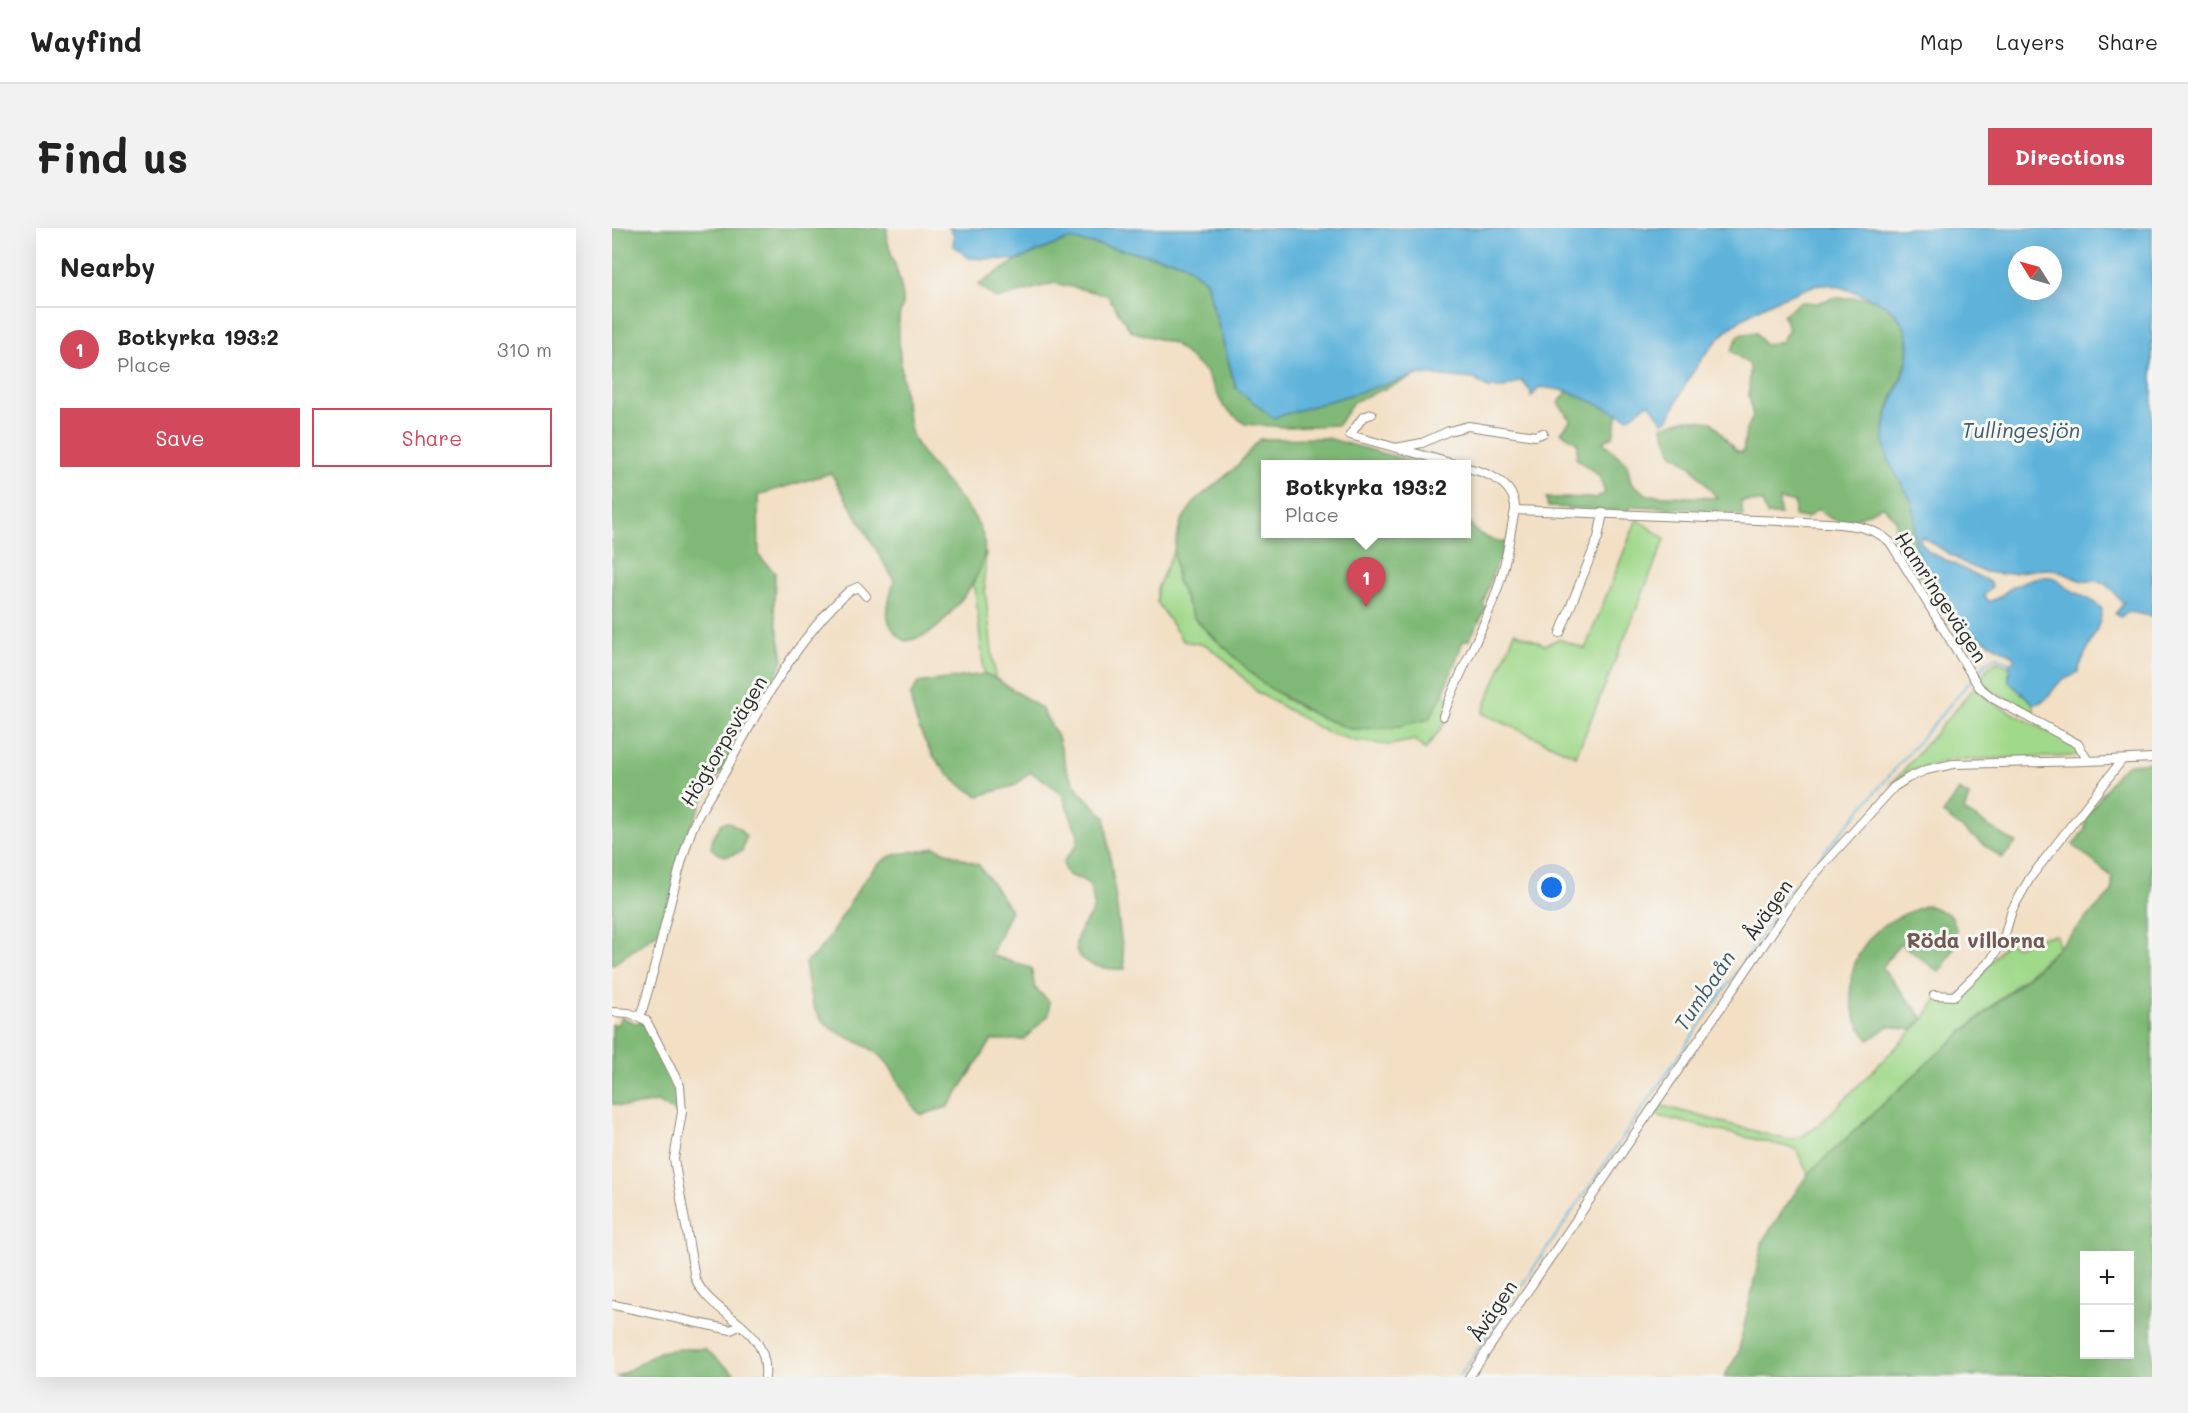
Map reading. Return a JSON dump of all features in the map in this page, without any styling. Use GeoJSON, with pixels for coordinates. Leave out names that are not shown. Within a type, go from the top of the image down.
{"type":"FeatureCollection","features":[{"type":"Feature","properties":{"kind":"street"},"geometry":{"type":"LineString","coordinates":[[1372,414],[1363,417],[1350,435],[1437,460]]}},
{"type":"Feature","properties":{"kind":"street"},"geometry":{"type":"LineString","coordinates":[[1396,448],[1422,443],[1449,431],[1468,426],[1535,436],[1543,433]]}},
{"type":"Feature","properties":{"kind":"street"},"geometry":{"type":"LineString","coordinates":[[1443,716],[1458,675],[1495,596],[1504,569],[1515,510],[1515,503],[1508,489],[1493,475],[1471,469]]}},
{"type":"Feature","properties":{"kind":"street","name":"Hamringevägen"},"geometry":{"type":"LineString","coordinates":[[1515,510],[1828,523],[1863,526],[1879,532],[1890,542],[1979,687],[1994,699],[2078,744],[2088,761]]}},
{"type":"Feature","properties":{"kind":"street"},"geometry":{"type":"LineString","coordinates":[[1560,633],[1598,538],[1603,513]]}},
{"type":"Feature","properties":{"kind":"street","name":"Högtorpsvägen"},"geometry":{"type":"LineString","coordinates":[[639,1017],[666,932],[677,874],[693,826],[706,800],[724,772],[745,730],[789,662],[849,591],[858,587],[866,596]]}},
{"type":"Feature","properties":{"kind":"street"},"geometry":{"type":"LineString","coordinates":[[2088,761],[2152,758]]}},
{"type":"Feature","properties":{"kind":"street"},"geometry":{"type":"LineString","coordinates":[[1934,995],[1954,996],[1991,960],[2003,941],[2012,910],[2030,878],[2122,760]]}},
{"type":"Feature","properties":{"kind":"street","name":"Åvägen"},"geometry":{"type":"LineString","coordinates":[[1469,1377],[1791,903],[1894,787],[1926,770],[1953,764],[2088,761]]}},
{"type":"Feature","properties":{"kind":"street"},"geometry":{"type":"LineString","coordinates":[[612,1012],[646,1020],[681,1086],[682,1112],[674,1159],[695,1278],[705,1293],[756,1339],[764,1352],[765,1377]]}},
{"type":"Feature","properties":{"kind":"street"},"geometry":{"type":"LineString","coordinates":[[614,1305],[731,1330],[741,1325]]}},
{"type":"Feature","properties":{"kind":"green space"},"geometry":{"type":"Polygon","coordinates":[[[612,228],[887,228],[887,239],[902,293],[899,344],[911,431],[924,456],[973,516],[981,530],[984,545],[983,561],[975,579],[949,615],[931,632],[905,641],[891,628],[889,621],[888,606],[894,580],[831,473],[758,495],[759,556],[775,573],[774,608],[783,660],[772,683],[746,715],[725,766],[706,794],[690,828],[662,930],[612,965],[612,228]]]}},
{"type":"Feature","properties":{"kind":"green space"},"geometry":{"type":"Polygon","coordinates":[[[1069,239],[1182,262],[1206,281],[1236,388],[1273,418],[1420,374],[1353,402],[1338,425],[1285,427],[1245,424],[1224,407],[1206,372],[1173,343],[1131,331],[1107,295],[1054,283],[997,299],[978,285],[1017,260],[1069,239]]]}},
{"type":"Feature","properties":{"kind":"green space"},"geometry":{"type":"Polygon","coordinates":[[[1832,298],[1877,300],[1898,317],[1906,332],[1907,361],[1886,419],[1885,446],[1887,456],[1913,505],[1915,546],[1927,575],[1917,576],[1892,540],[1896,520],[1883,506],[1858,518],[1842,521],[1826,516],[1818,509],[1807,518],[1795,516],[1795,503],[1779,499],[1780,515],[1767,515],[1762,502],[1741,501],[1743,516],[1712,510],[1632,506],[1628,511],[1548,507],[1546,498],[1595,498],[1605,493],[1599,476],[1576,458],[1578,443],[1561,432],[1571,420],[1558,403],[1568,391],[1618,413],[1613,436],[1603,442],[1627,464],[1631,483],[1648,495],[1717,498],[1692,467],[1672,453],[1662,426],[1687,419],[1712,422],[1735,450],[1743,453],[1746,430],[1753,417],[1749,395],[1750,365],[1731,351],[1739,335],[1756,332],[1764,344],[1781,342],[1789,329],[1783,315],[1800,302],[1817,303],[1832,298]]]}},
{"type":"Feature","properties":{"kind":"green space"},"geometry":{"type":"Polygon","coordinates":[[[1327,438],[1407,460],[1261,460],[1261,538],[1471,538],[1471,524],[1482,535],[1505,542],[1501,561],[1496,563],[1483,604],[1486,608],[1469,640],[1463,641],[1443,694],[1429,719],[1392,728],[1350,729],[1315,715],[1263,684],[1194,618],[1177,580],[1174,550],[1181,521],[1196,500],[1235,468],[1260,439],[1327,438]]]}},
{"type":"Feature","properties":{"kind":"green space"},"geometry":{"type":"Polygon","coordinates":[[[1637,519],[1665,539],[1576,756],[1482,713],[1515,632],[1545,645],[1559,639],[1585,649],[1637,519]]]}},
{"type":"Feature","properties":{"kind":"green space"},"geometry":{"type":"Polygon","coordinates":[[[1174,550],[1177,580],[1194,618],[1211,636],[1285,699],[1315,715],[1350,729],[1429,719],[1443,694],[1454,700],[1451,715],[1425,750],[1415,740],[1389,745],[1355,741],[1326,732],[1257,692],[1229,663],[1206,645],[1183,641],[1157,602],[1157,589],[1174,550]]]}},
{"type":"Feature","properties":{"kind":"green space"},"geometry":{"type":"Polygon","coordinates":[[[986,552],[984,581],[995,678],[984,674],[975,588],[972,586],[986,552]]]}},
{"type":"Feature","properties":{"kind":"green space"},"geometry":{"type":"Polygon","coordinates":[[[1998,662],[2009,666],[2009,682],[2034,704],[2034,714],[1984,686],[1979,680],[1990,665],[1998,662]]]}},
{"type":"Feature","properties":{"kind":"green space"},"geometry":{"type":"Polygon","coordinates":[[[984,674],[995,678],[1041,708],[1058,737],[1067,771],[1079,791],[1105,817],[1125,969],[1106,968],[1088,963],[1077,951],[1076,942],[1080,931],[1094,907],[1090,887],[1083,880],[1067,874],[1063,862],[1077,845],[1078,835],[1062,794],[1030,772],[1016,785],[979,796],[965,788],[942,767],[925,742],[910,696],[918,683],[984,674]]]}},
{"type":"Feature","properties":{"kind":"green space"},"geometry":{"type":"Polygon","coordinates":[[[1974,688],[1993,703],[2078,747],[2076,756],[1951,760],[1908,772],[1890,786],[1974,688]]]}},
{"type":"Feature","properties":{"kind":"green space"},"geometry":{"type":"Polygon","coordinates":[[[2152,762],[2152,1375],[1724,1377],[1738,1354],[1763,1240],[1808,1174],[1935,1056],[2038,968],[2112,892],[2112,877],[2073,845],[2085,829],[2085,818],[2118,772],[2129,764],[2152,762]]]}},
{"type":"Feature","properties":{"kind":"green space"},"geometry":{"type":"Polygon","coordinates":[[[1959,790],[1969,796],[1964,811],[2016,843],[2002,858],[1943,814],[1959,790]]]}},
{"type":"Feature","properties":{"kind":"green space"},"geometry":{"type":"Polygon","coordinates":[[[729,822],[739,828],[746,837],[742,851],[729,856],[715,852],[711,848],[713,837],[722,823],[729,822]]]}},
{"type":"Feature","properties":{"kind":"green space"},"geometry":{"type":"Polygon","coordinates":[[[934,847],[979,865],[1011,910],[991,955],[1031,968],[1035,988],[1049,1001],[1049,1015],[1023,1040],[992,1040],[948,1107],[921,1115],[911,1104],[888,1064],[880,1056],[832,1029],[817,1013],[810,996],[805,963],[828,939],[856,892],[877,866],[894,855],[934,847]]]}},
{"type":"Feature","properties":{"kind":"green space"},"geometry":{"type":"Polygon","coordinates":[[[1927,905],[1951,915],[1956,931],[1953,952],[1939,972],[1900,943],[1882,968],[1924,1019],[1912,1030],[1888,1026],[1869,1040],[1854,1014],[1851,999],[1853,970],[1858,956],[1866,943],[1882,926],[1927,905]]]}},
{"type":"Feature","properties":{"kind":"green space"},"geometry":{"type":"Polygon","coordinates":[[[2057,935],[2058,948],[1935,1056],[1808,1174],[1796,1149],[1654,1115],[1659,1105],[1787,1140],[1801,1137],[1818,1126],[1924,1019],[1936,1000],[1949,1004],[1979,978],[2007,942],[2017,947],[2040,937],[2057,935]]]}},
{"type":"Feature","properties":{"kind":"green space"},"geometry":{"type":"Polygon","coordinates":[[[621,1017],[635,1023],[643,1021],[678,1087],[679,1114],[657,1102],[626,1107],[612,1104],[612,1024],[617,1025],[621,1017]]]}},
{"type":"Feature","properties":{"kind":"green space"},"geometry":{"type":"Polygon","coordinates":[[[704,1349],[739,1377],[617,1377],[659,1352],[704,1349]]]}},
{"type":"Feature","properties":{"kind":"water","name":"Tullingesjön"},"geometry":{"type":"Polygon","coordinates":[[[949,228],[2152,228],[2152,616],[2129,612],[2120,617],[2115,614],[2124,603],[2111,588],[2102,582],[2079,580],[2049,569],[2002,574],[1986,572],[1960,561],[1921,536],[1920,541],[1929,552],[1990,582],[1992,586],[1984,596],[1989,601],[2022,582],[2050,577],[2102,609],[2098,625],[2078,672],[2060,682],[2046,699],[2034,704],[2009,682],[2010,662],[2015,660],[2012,655],[1969,630],[1954,614],[1931,579],[1915,542],[1912,502],[1886,452],[1884,432],[1886,419],[1908,355],[1905,329],[1898,316],[1887,307],[1874,299],[1841,287],[1826,284],[1811,286],[1772,302],[1733,326],[1703,357],[1679,396],[1669,419],[1663,422],[1649,403],[1628,418],[1568,391],[1540,387],[1531,397],[1531,392],[1522,381],[1504,388],[1488,388],[1474,379],[1420,374],[1273,418],[1236,388],[1206,281],[1182,262],[1069,239],[1017,260],[969,258],[953,245],[954,235],[949,228]]]}},
{"type":"Feature","properties":{"kind":"waterway","name":"Tumbaån"},"geometry":{"type":"LineString","coordinates":[[1976,675],[1987,662],[1996,657],[2010,662]]}},
{"type":"Feature","properties":{"kind":"waterway","name":"Tumbaån"},"geometry":{"type":"LineString","coordinates":[[1459,1377],[1795,886],[1972,679]]}},
{"type":"Feature","properties":{"kind":"place","name":"Botkyrka 193:2"},"geometry":{"type":"Point","coordinates":[1366,607]}},
{"type":"Feature","properties":{"kind":"district","name":"Röda villorna"},"geometry":{"type":"Point","coordinates":[1976,941]}}]}
